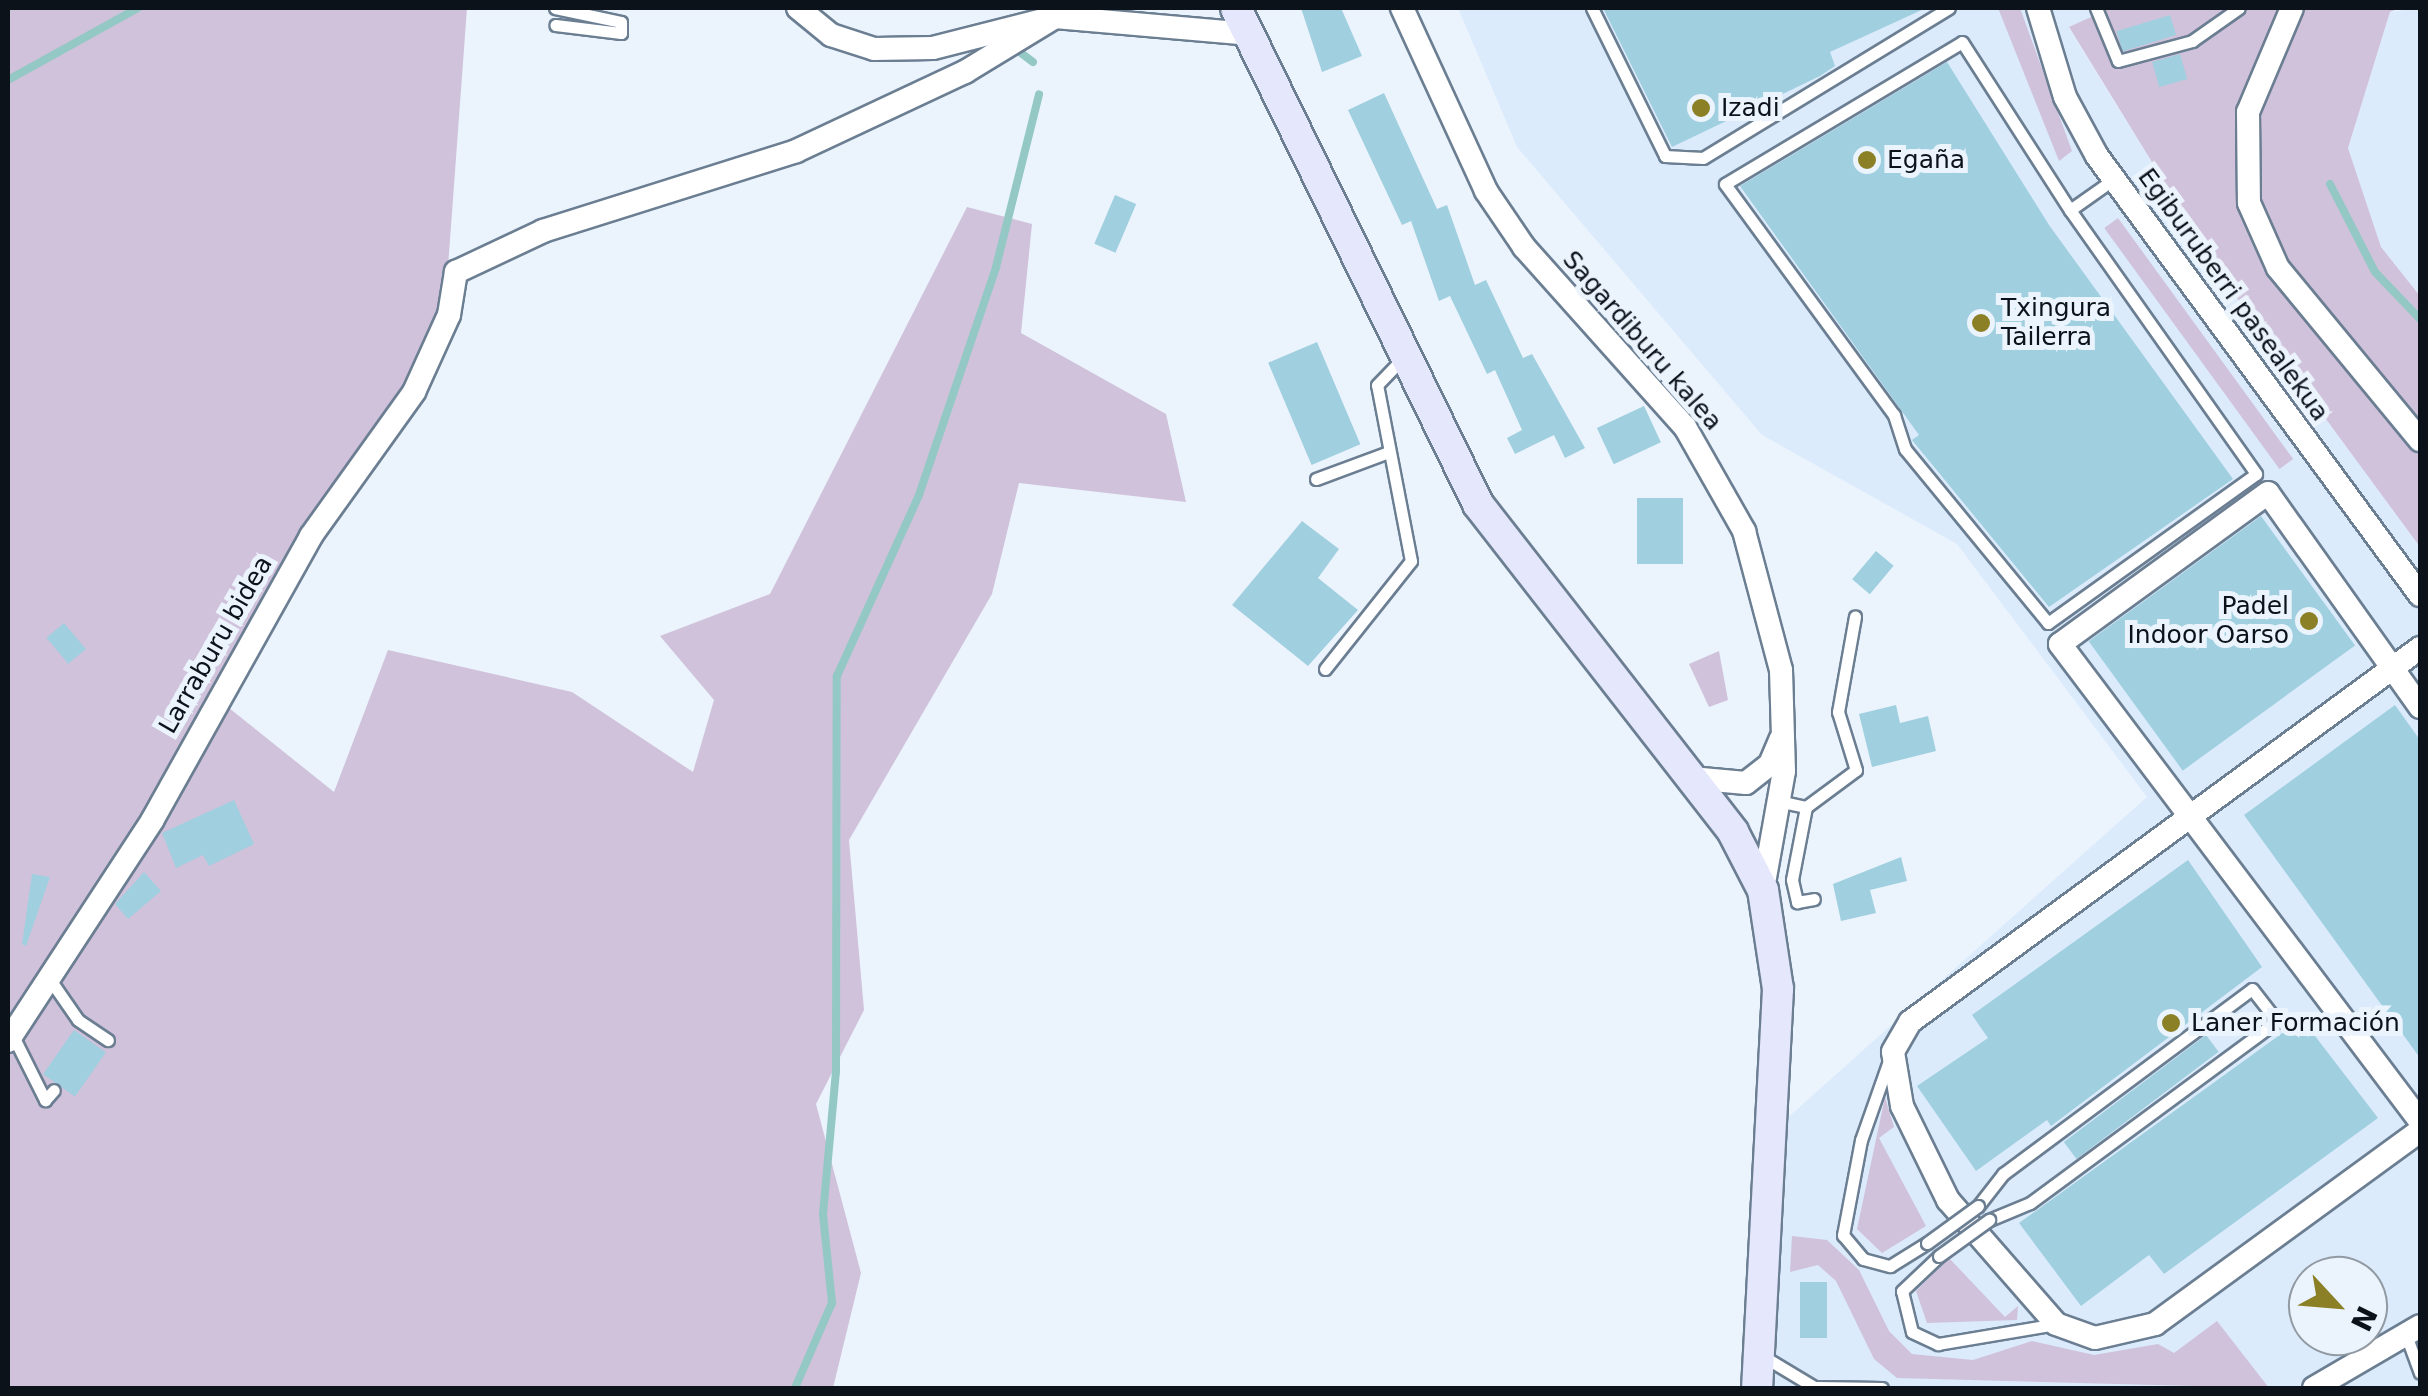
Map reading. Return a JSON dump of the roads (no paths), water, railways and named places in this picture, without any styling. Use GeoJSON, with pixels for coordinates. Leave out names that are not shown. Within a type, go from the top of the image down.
{"type":"FeatureCollection","features":[{"type":"Feature","properties":{"kind":"street"},"geometry":{"type":"LineString","coordinates":[[798,8],[830,35],[874,49],[933,48],[1055,17],[1242,21],[1478,504],[1733,832],[1763,890],[1778,989],[1754,1354],[1758,1388]]}},
{"type":"Feature","properties":{"kind":"street","name":"Sagardiburu kalea"},"geometry":{"type":"LineString","coordinates":[[1402,8],[1479,176],[1524,247],[1721,477],[1770,608],[1782,730],[1763,890]]}},
{"type":"Feature","properties":{"kind":"street","name":"Egiburuberri pasealekua"},"geometry":{"type":"LineString","coordinates":[[2038,8],[2066,97],[2114,179],[2420,595]]}},
{"type":"Feature","properties":{"kind":"street"},"geometry":{"type":"LineString","coordinates":[[2292,8],[2248,112],[2249,203],[2278,268],[2420,440]]}},
{"type":"Feature","properties":{"kind":"street","name":"Larraburu bidea"},"geometry":{"type":"LineString","coordinates":[[10,1039],[51,982],[311,536],[414,392],[449,315],[456,272],[543,231],[796,152],[964,72],[1055,17]]}},
{"type":"Feature","properties":{"kind":"street"},"geometry":{"type":"LineString","coordinates":[[2420,708],[2268,493],[2060,644],[2420,1121]]}},
{"type":"Feature","properties":{"kind":"street"},"geometry":{"type":"LineString","coordinates":[[2420,648],[1910,1022],[1893,1052],[1902,1106],[1948,1200],[2056,1324],[2096,1338],[2156,1324],[2420,1131]]}},
{"type":"Feature","properties":{"kind":"street"},"geometry":{"type":"LineString","coordinates":[[1691,778],[1736,786],[1774,785]]}},
{"type":"Feature","properties":{"kind":"street","name":"Sagardiburu kalea"},"geometry":{"type":"LineString","coordinates":[[1733,832],[1774,785]]}},
{"type":"Feature","properties":{"kind":"street"},"geometry":{"type":"LineString","coordinates":[[2314,1388],[2413,1330]]}},
{"type":"Feature","properties":{"kind":"lane"},"geometry":{"type":"LineString","coordinates":[[555,8],[620,22],[621,32],[555,25]]}},
{"type":"Feature","properties":{"kind":"lane"},"geometry":{"type":"LineString","coordinates":[[1592,8],[1665,156],[1703,158],[1948,8]]}},
{"type":"Feature","properties":{"kind":"lane"},"geometry":{"type":"LineString","coordinates":[[2096,8],[2118,61],[2192,41],[2238,8]]}},
{"type":"Feature","properties":{"kind":"lane"},"geometry":{"type":"LineString","coordinates":[[1962,42],[2070,210],[2256,474],[2048,623],[1905,449],[1894,415],[1725,184],[1962,42]]}},
{"type":"Feature","properties":{"kind":"lane"},"geometry":{"type":"LineString","coordinates":[[2070,210],[2114,179]]}},
{"type":"Feature","properties":{"kind":"lane"},"geometry":{"type":"LineString","coordinates":[[1325,669],[1411,561],[1386,453],[1377,385],[1404,357]]}},
{"type":"Feature","properties":{"kind":"lane"},"geometry":{"type":"LineString","coordinates":[[1316,479],[1386,453]]}},
{"type":"Feature","properties":{"kind":"lane"},"geometry":{"type":"LineString","coordinates":[[1814,899],[1797,902],[1792,880],[1806,807],[1856,770],[1838,712],[1855,617]]}},
{"type":"Feature","properties":{"kind":"lane"},"geometry":{"type":"LineString","coordinates":[[1774,785],[1806,807]]}},
{"type":"Feature","properties":{"kind":"lane"},"geometry":{"type":"LineString","coordinates":[[51,982],[78,1020],[108,1040]]}},
{"type":"Feature","properties":{"kind":"lane"},"geometry":{"type":"LineString","coordinates":[[1893,1052],[1876,1082],[1843,1235],[1863,1259],[1890,1266],[1978,1206],[2000,1189],[2003,1174],[2252,989],[2277,1021],[2030,1203],[2011,1204],[1939,1256],[1902,1291],[1912,1332],[1938,1344],[2056,1324]]}},
{"type":"Feature","properties":{"kind":"lane"},"geometry":{"type":"LineString","coordinates":[[10,1039],[44,1100],[54,1090]]}},
{"type":"Feature","properties":{"kind":"lane"},"geometry":{"type":"LineString","coordinates":[[2000,1189],[2011,1204]]}},
{"type":"Feature","properties":{"kind":"lane"},"geometry":{"type":"LineString","coordinates":[[2413,1330],[2420,1373]]}},
{"type":"Feature","properties":{"kind":"lane"},"geometry":{"type":"LineString","coordinates":[[1754,1354],[1816,1388],[1882,1388]]}},
{"type":"Feature","properties":{"kind":"waterway"},"geometry":{"type":"LineString","coordinates":[[8,80],[138,8]]}},
{"type":"Feature","properties":{"kind":"waterway"},"geometry":{"type":"LineString","coordinates":[[1013,47],[1033,62]]}},
{"type":"Feature","properties":{"kind":"waterway"},"geometry":{"type":"LineString","coordinates":[[795,1388],[832,1303],[823,1214],[836,1071],[837,676],[919,495],[996,267],[1039,94]]}},
{"type":"Feature","properties":{"kind":"waterway"},"geometry":{"type":"LineString","coordinates":[[2330,184],[2375,272],[2420,319]]}},
{"type":"Feature","properties":{"kind":"place","name":"Izadi"},"geometry":{"type":"Point","coordinates":[1701,108]}},
{"type":"Feature","properties":{"kind":"place","name":"Egaña"},"geometry":{"type":"Point","coordinates":[1867,160]}},
{"type":"Feature","properties":{"kind":"place","name":"Txingura Tailerra"},"geometry":{"type":"Point","coordinates":[1981,323]}},
{"type":"Feature","properties":{"kind":"place","name":"Padel Indoor Oarso"},"geometry":{"type":"Point","coordinates":[2309,621]}},
{"type":"Feature","properties":{"kind":"place","name":"Laner Formación"},"geometry":{"type":"Point","coordinates":[2171,1023]}}]}
